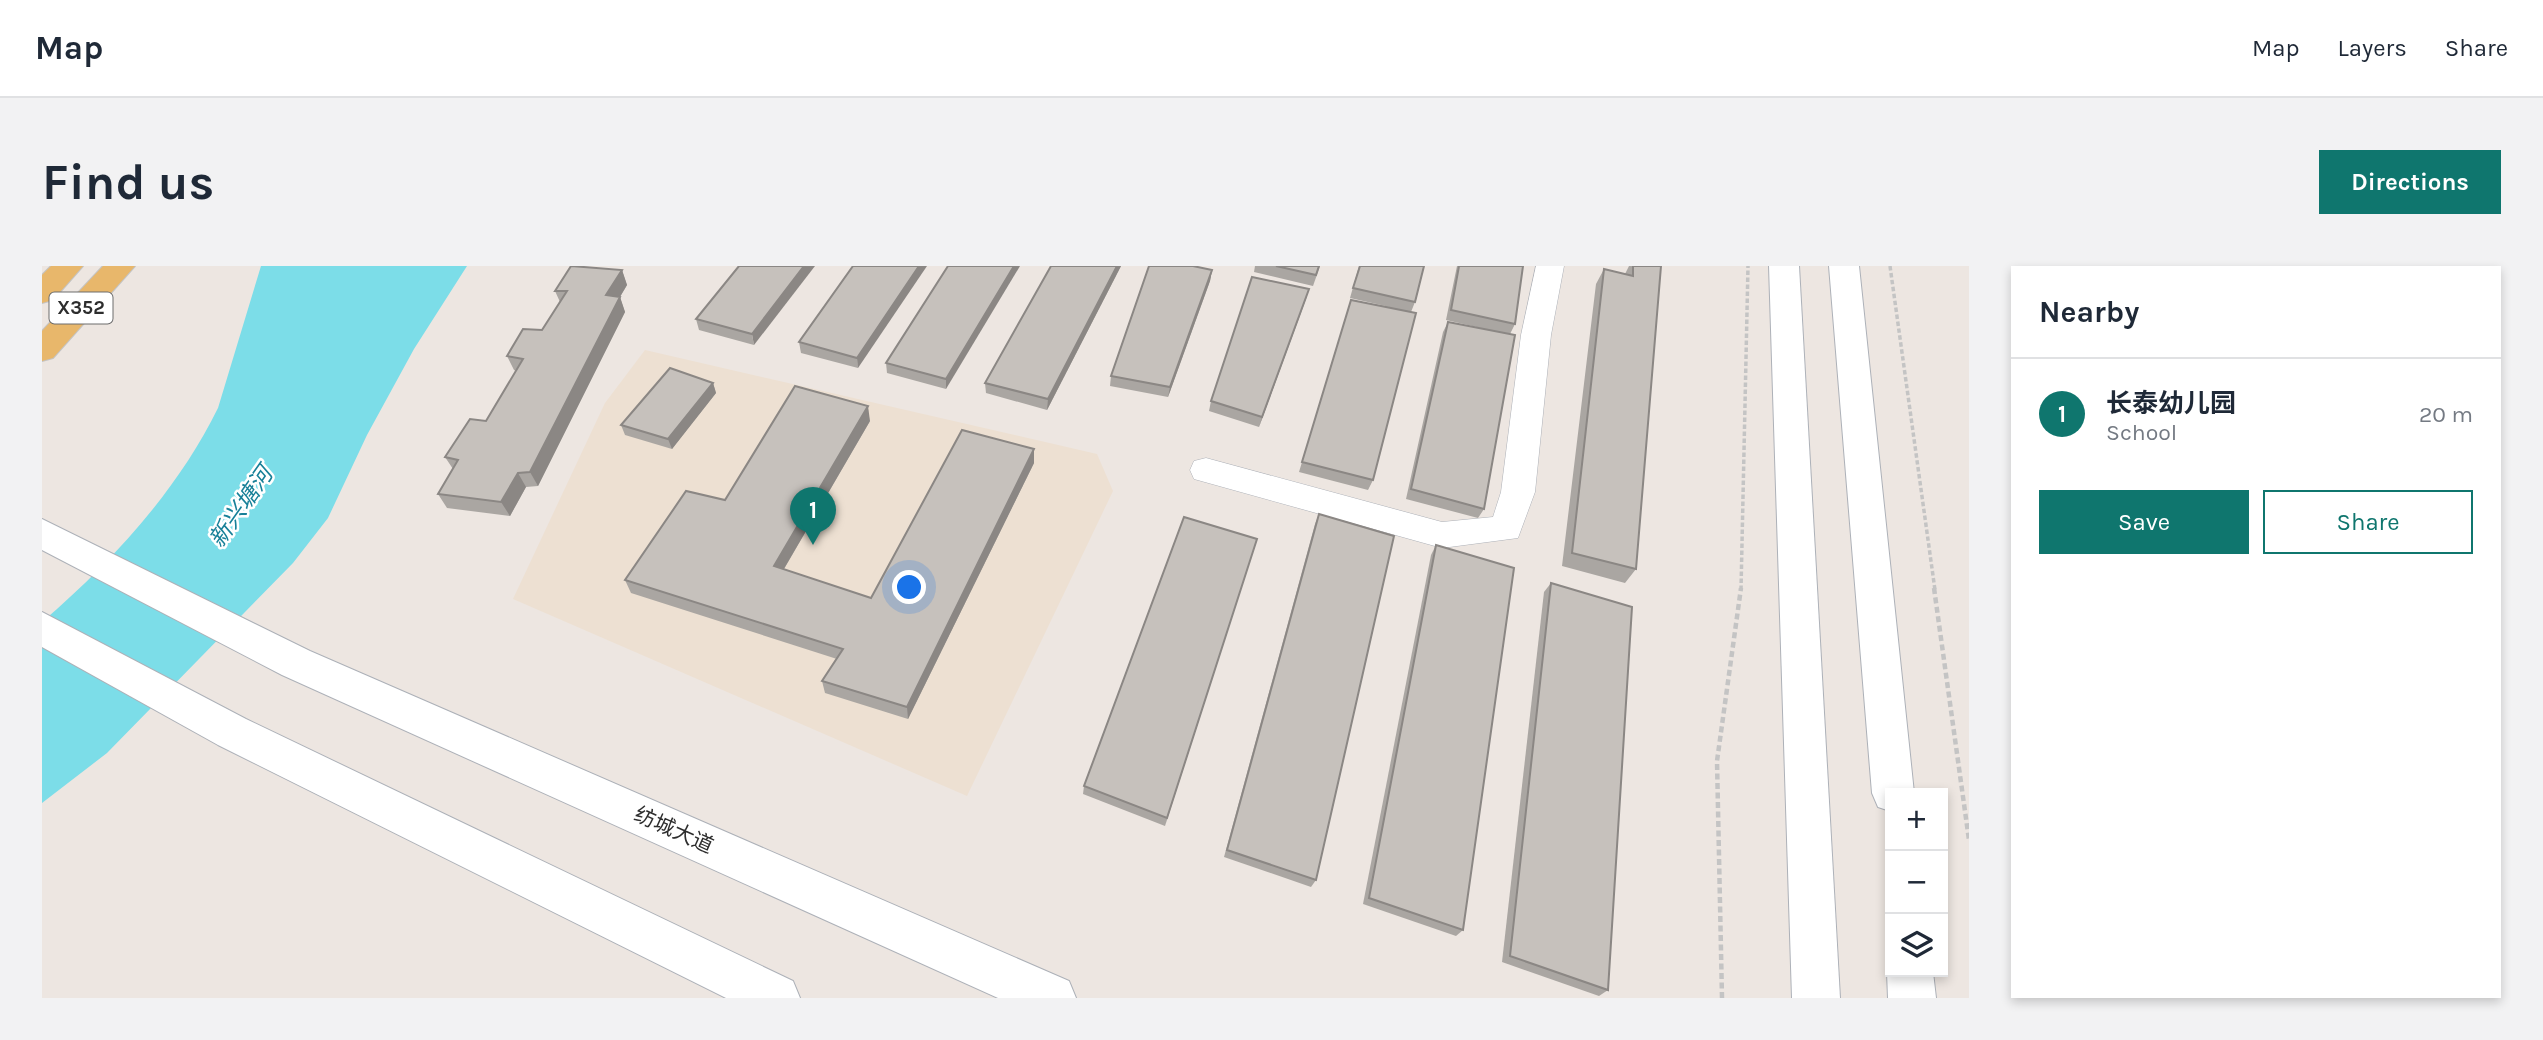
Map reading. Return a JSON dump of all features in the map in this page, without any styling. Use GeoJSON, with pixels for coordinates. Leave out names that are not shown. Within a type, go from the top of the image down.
{"type":"FeatureCollection","features":[{"type":"Feature","properties":{"kind":"main road","name":"X352"},"geometry":{"type":"LineString","coordinates":[[42,351],[120,266]]}},
{"type":"Feature","properties":{"kind":"main road"},"geometry":{"type":"LineString","coordinates":[[1784,266],[1816,998]]}},
{"type":"Feature","properties":{"kind":"main road"},"geometry":{"type":"LineString","coordinates":[[1844,266],[1893,788]]}},
{"type":"Feature","properties":{"kind":"main road","name":"纺城大道"},"geometry":{"type":"LineString","coordinates":[[44,534],[296,663],[1052,998]]}},
{"type":"Feature","properties":{"kind":"main road"},"geometry":{"type":"LineString","coordinates":[[42,628],[232,732],[776,998]]}},
{"type":"Feature","properties":{"kind":"main road"},"geometry":{"type":"LineString","coordinates":[[1910,977],[1912,998]]}},
{"type":"Feature","properties":{"kind":"street"},"geometry":{"type":"LineString","coordinates":[[1206,470],[1442,535],[1506,529],[1518,492],[1536,335],[1550,266]]}},
{"type":"Feature","properties":{"kind":"path"},"geometry":{"type":"LineString","coordinates":[[1723,998],[1717,761],[1741,601],[1748,266]]}},
{"type":"Feature","properties":{"kind":"path"},"geometry":{"type":"LineString","coordinates":[[1890,266],[1969,840]]}},
{"type":"Feature","properties":{"kind":"shaded area"},"geometry":{"type":"Polygon","coordinates":[[[645,350],[1097,454],[1113,491],[967,796],[513,599],[605,403],[645,350]]]}},
{"type":"Feature","properties":{"kind":"water","name":"新兴塘河"},"geometry":{"type":"Polygon","coordinates":[[[261,266],[467,266],[414,349],[367,435],[328,518],[293,563],[107,753],[42,803],[42,622],[93,575],[141,524],[202,438],[218,408],[261,266]]]}},
{"type":"Feature","properties":{"kind":"building"},"geometry":{"type":"Polygon","coordinates":[[[571,266],[622,270],[606,295],[620,297],[530,472],[518,473],[501,502],[438,494],[458,460],[445,457],[470,419],[486,421],[523,359],[507,356],[523,329],[542,330],[567,291],[555,291],[571,266]]]}},
{"type":"Feature","properties":{"kind":"building"},"geometry":{"type":"Polygon","coordinates":[[[739,266],[804,266],[752,334],[696,319],[739,266]]]}},
{"type":"Feature","properties":{"kind":"building"},"geometry":{"type":"Polygon","coordinates":[[[853,266],[919,266],[857,358],[799,342],[853,266]]]}},
{"type":"Feature","properties":{"kind":"building"},"geometry":{"type":"Polygon","coordinates":[[[948,266],[1014,266],[946,379],[886,363],[948,266]]]}},
{"type":"Feature","properties":{"kind":"building"},"geometry":{"type":"Polygon","coordinates":[[[1051,266],[1117,266],[1048,399],[985,383],[1051,266]]]}},
{"type":"Feature","properties":{"kind":"building"},"geometry":{"type":"Polygon","coordinates":[[[1149,266],[1193,266],[1212,270],[1170,387],[1111,376],[1149,266]]]}},
{"type":"Feature","properties":{"kind":"building"},"geometry":{"type":"Polygon","coordinates":[[[1276,266],[1319,266],[1316,275],[1276,266]]]}},
{"type":"Feature","properties":{"kind":"building"},"geometry":{"type":"Polygon","coordinates":[[[1360,266],[1424,266],[1415,302],[1353,288],[1360,266]]]}},
{"type":"Feature","properties":{"kind":"building"},"geometry":{"type":"Polygon","coordinates":[[[1459,266],[1523,266],[1515,324],[1451,310],[1459,266]]]}},
{"type":"Feature","properties":{"kind":"building"},"geometry":{"type":"Polygon","coordinates":[[[1633,266],[1661,266],[1636,569],[1572,553],[1604,269],[1633,276],[1633,266]]]}},
{"type":"Feature","properties":{"kind":"building"},"geometry":{"type":"Polygon","coordinates":[[[1252,277],[1309,289],[1262,417],[1211,401],[1252,277]]]}},
{"type":"Feature","properties":{"kind":"building"},"geometry":{"type":"Polygon","coordinates":[[[1351,300],[1416,313],[1373,480],[1302,462],[1351,300]]]}},
{"type":"Feature","properties":{"kind":"building"},"geometry":{"type":"Polygon","coordinates":[[[1448,322],[1515,335],[1484,509],[1411,489],[1448,322]]]}},
{"type":"Feature","properties":{"kind":"building"},"geometry":{"type":"Polygon","coordinates":[[[670,368],[713,383],[668,439],[621,425],[670,368]]]}},
{"type":"Feature","properties":{"kind":"building"},"geometry":{"type":"Polygon","coordinates":[[[795,386],[868,406],[774,566],[871,598],[962,430],[1034,449],[907,707],[822,681],[843,649],[625,580],[686,491],[725,500],[795,386]]]}},
{"type":"Feature","properties":{"kind":"building"},"geometry":{"type":"Polygon","coordinates":[[[1319,514],[1394,536],[1316,880],[1227,850],[1319,514]]]}},
{"type":"Feature","properties":{"kind":"building"},"geometry":{"type":"Polygon","coordinates":[[[1184,517],[1257,539],[1167,818],[1084,786],[1184,517]]]}},
{"type":"Feature","properties":{"kind":"building"},"geometry":{"type":"Polygon","coordinates":[[[1436,545],[1514,568],[1463,930],[1369,898],[1436,545]]]}},
{"type":"Feature","properties":{"kind":"building"},"geometry":{"type":"Polygon","coordinates":[[[1551,583],[1632,607],[1608,990],[1510,956],[1551,583]]]}},
{"type":"Feature","properties":{"kind":"place","name":"长泰幼儿园"},"geometry":{"type":"Point","coordinates":[813,545]}}]}
